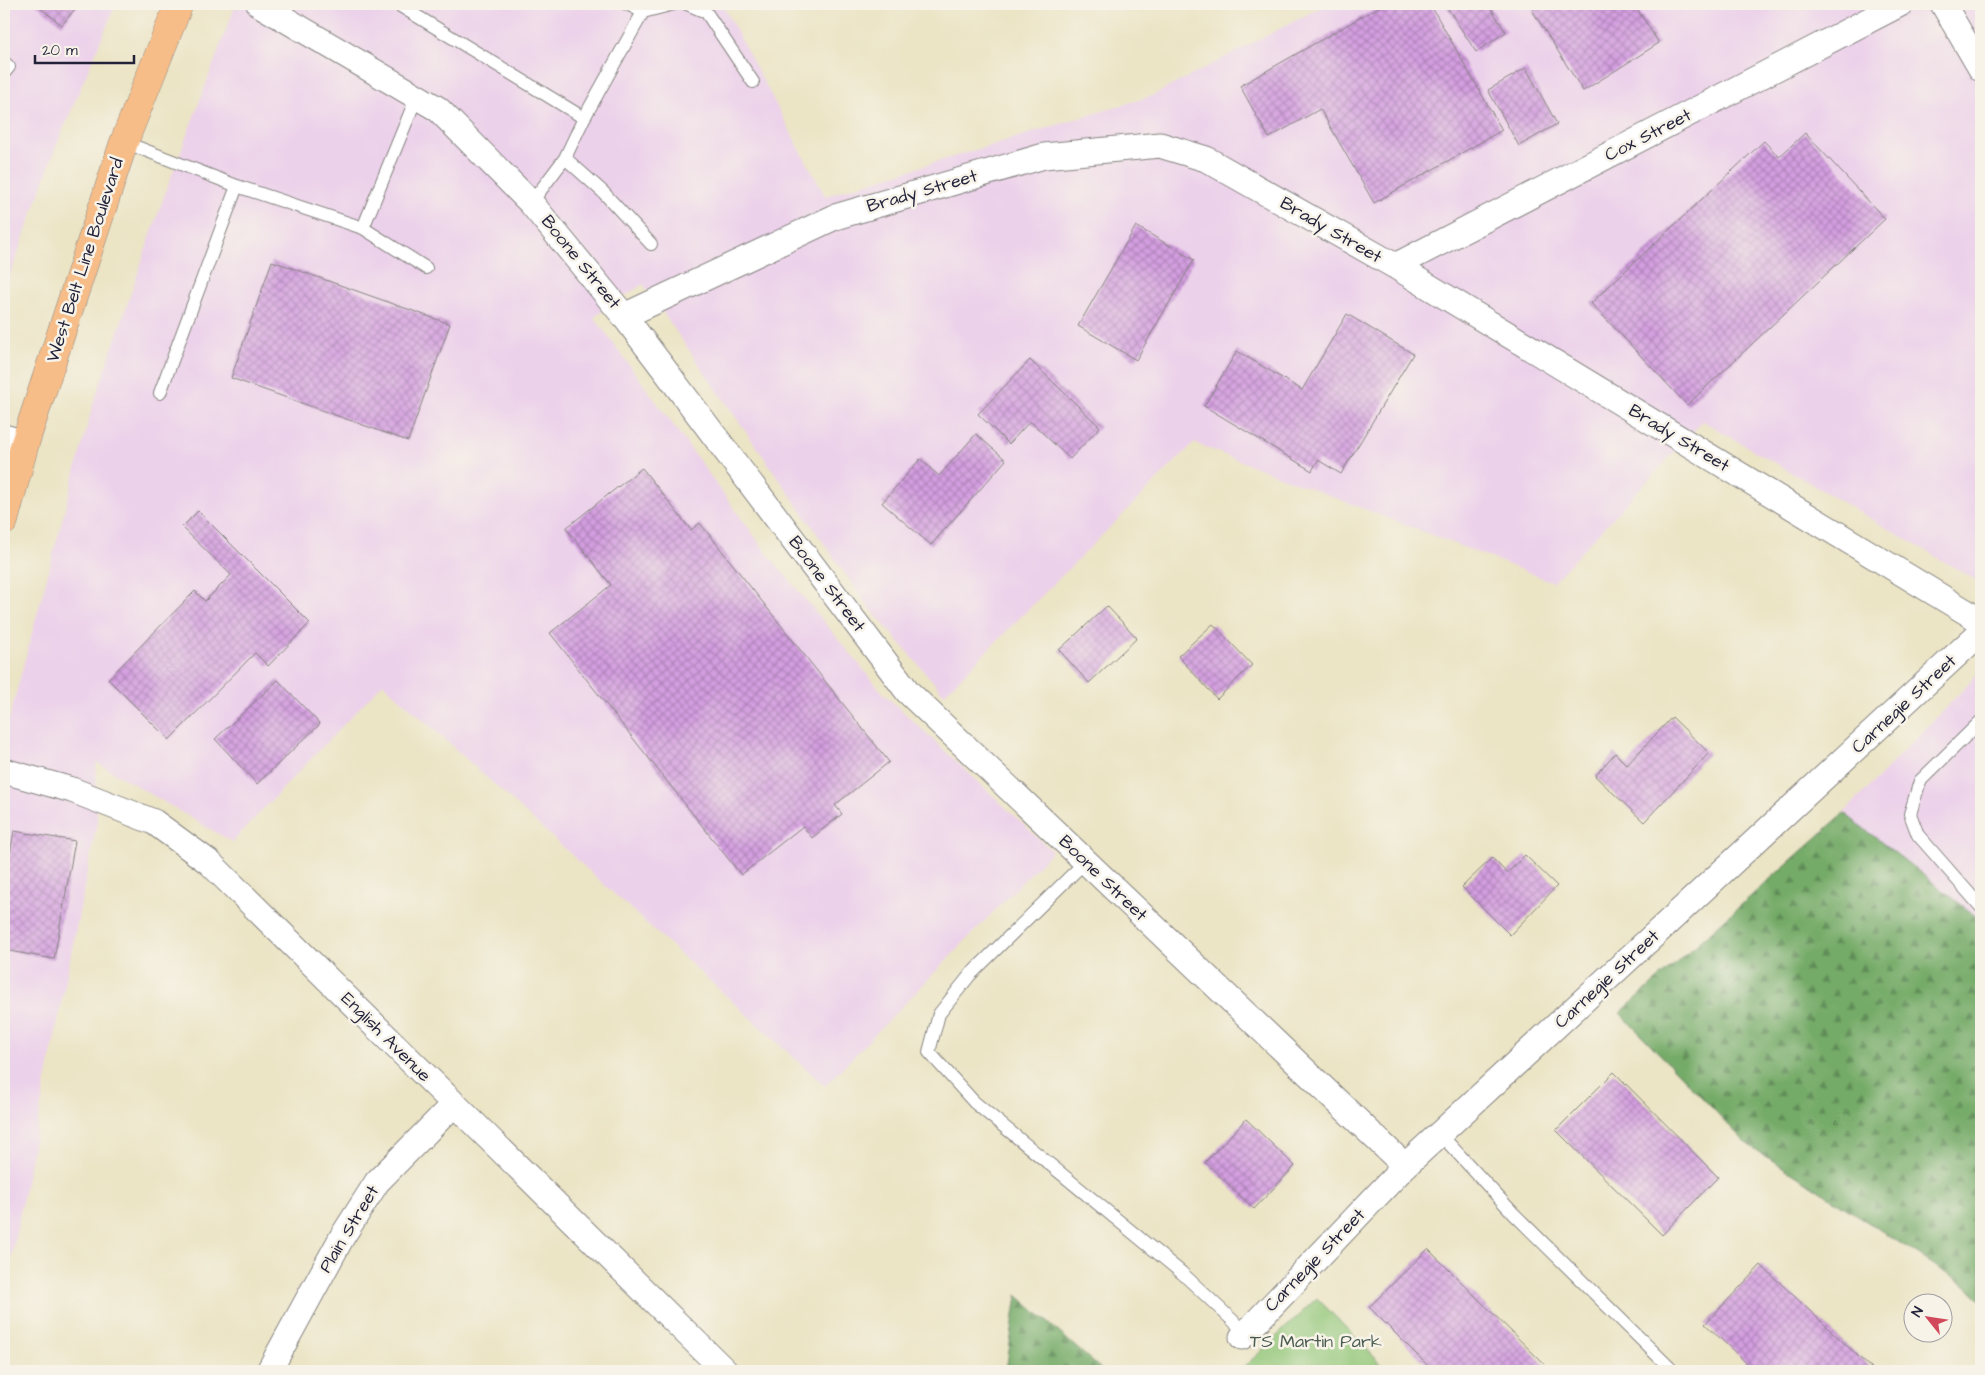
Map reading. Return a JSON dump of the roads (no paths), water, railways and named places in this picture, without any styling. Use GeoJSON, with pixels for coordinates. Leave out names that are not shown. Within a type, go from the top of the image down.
{"type":"FeatureCollection","features":[{"type":"Feature","properties":{"kind":"main road","name":"West Belt Line Boulevard"},"geometry":{"type":"LineString","coordinates":[[4,521],[14,440],[124,142],[180,4]]}},
{"type":"Feature","properties":{"kind":"street","name":"Boone Street"},"geometry":{"type":"LineString","coordinates":[[259,4],[286,11],[438,109],[531,203],[624,316],[908,692],[1405,1166]]}},
{"type":"Feature","properties":{"kind":"street","name":"Cox Street"},"geometry":{"type":"LineString","coordinates":[[1395,266],[1900,4]]}},
{"type":"Feature","properties":{"kind":"street"},"geometry":{"type":"LineString","coordinates":[[1942,4],[1981,69]]}},
{"type":"Feature","properties":{"kind":"street","name":"Brady Street"},"geometry":{"type":"LineString","coordinates":[[624,316],[835,217],[1044,156],[1160,145],[1206,159],[1395,266],[1981,621]]}},
{"type":"Feature","properties":{"kind":"street","name":"Carnegie Street"},"geometry":{"type":"LineString","coordinates":[[1243,1334],[1405,1166],[1981,632]]}},
{"type":"Feature","properties":{"kind":"street","name":"English Avenue"},"geometry":{"type":"LineString","coordinates":[[4,771],[72,790],[154,822],[210,863],[725,1371]]}},
{"type":"Feature","properties":{"kind":"street","name":"Plain Street"},"geometry":{"type":"LineString","coordinates":[[268,1371],[342,1237],[377,1182],[454,1104]]}},
{"type":"Feature","properties":{"kind":"lane"},"geometry":{"type":"LineString","coordinates":[[398,4],[584,118]]}},
{"type":"Feature","properties":{"kind":"lane"},"geometry":{"type":"LineString","coordinates":[[627,4],[642,12],[674,4]]}},
{"type":"Feature","properties":{"kind":"lane"},"geometry":{"type":"LineString","coordinates":[[687,4],[706,12],[753,82]]}},
{"type":"Feature","properties":{"kind":"lane"},"geometry":{"type":"LineString","coordinates":[[531,203],[565,158],[584,118],[642,12]]}},
{"type":"Feature","properties":{"kind":"lane"},"geometry":{"type":"LineString","coordinates":[[4,62],[9,67],[4,73]]}},
{"type":"Feature","properties":{"kind":"lane"},"geometry":{"type":"LineString","coordinates":[[363,228],[417,96]]}},
{"type":"Feature","properties":{"kind":"lane"},"geometry":{"type":"LineString","coordinates":[[124,142],[236,186],[363,228],[426,268]]}},
{"type":"Feature","properties":{"kind":"lane"},"geometry":{"type":"LineString","coordinates":[[565,158],[604,192],[652,244]]}},
{"type":"Feature","properties":{"kind":"lane"},"geometry":{"type":"LineString","coordinates":[[160,393],[236,186]]}},
{"type":"Feature","properties":{"kind":"lane"},"geometry":{"type":"LineString","coordinates":[[1981,721],[1920,781],[1910,814],[1918,835],[1981,907]]}},
{"type":"Feature","properties":{"kind":"lane"},"geometry":{"type":"LineString","coordinates":[[1086,862],[970,975],[939,1014],[929,1052],[974,1102],[1182,1273],[1243,1334]]}},
{"type":"Feature","properties":{"kind":"lane"},"geometry":{"type":"LineString","coordinates":[[1440,1134],[1514,1214],[1673,1371]]}},
{"type":"Feature","properties":{"kind":"park label","name":"TS Martin Park"},"geometry":{"type":"Point","coordinates":[1316,1341]}}]}
